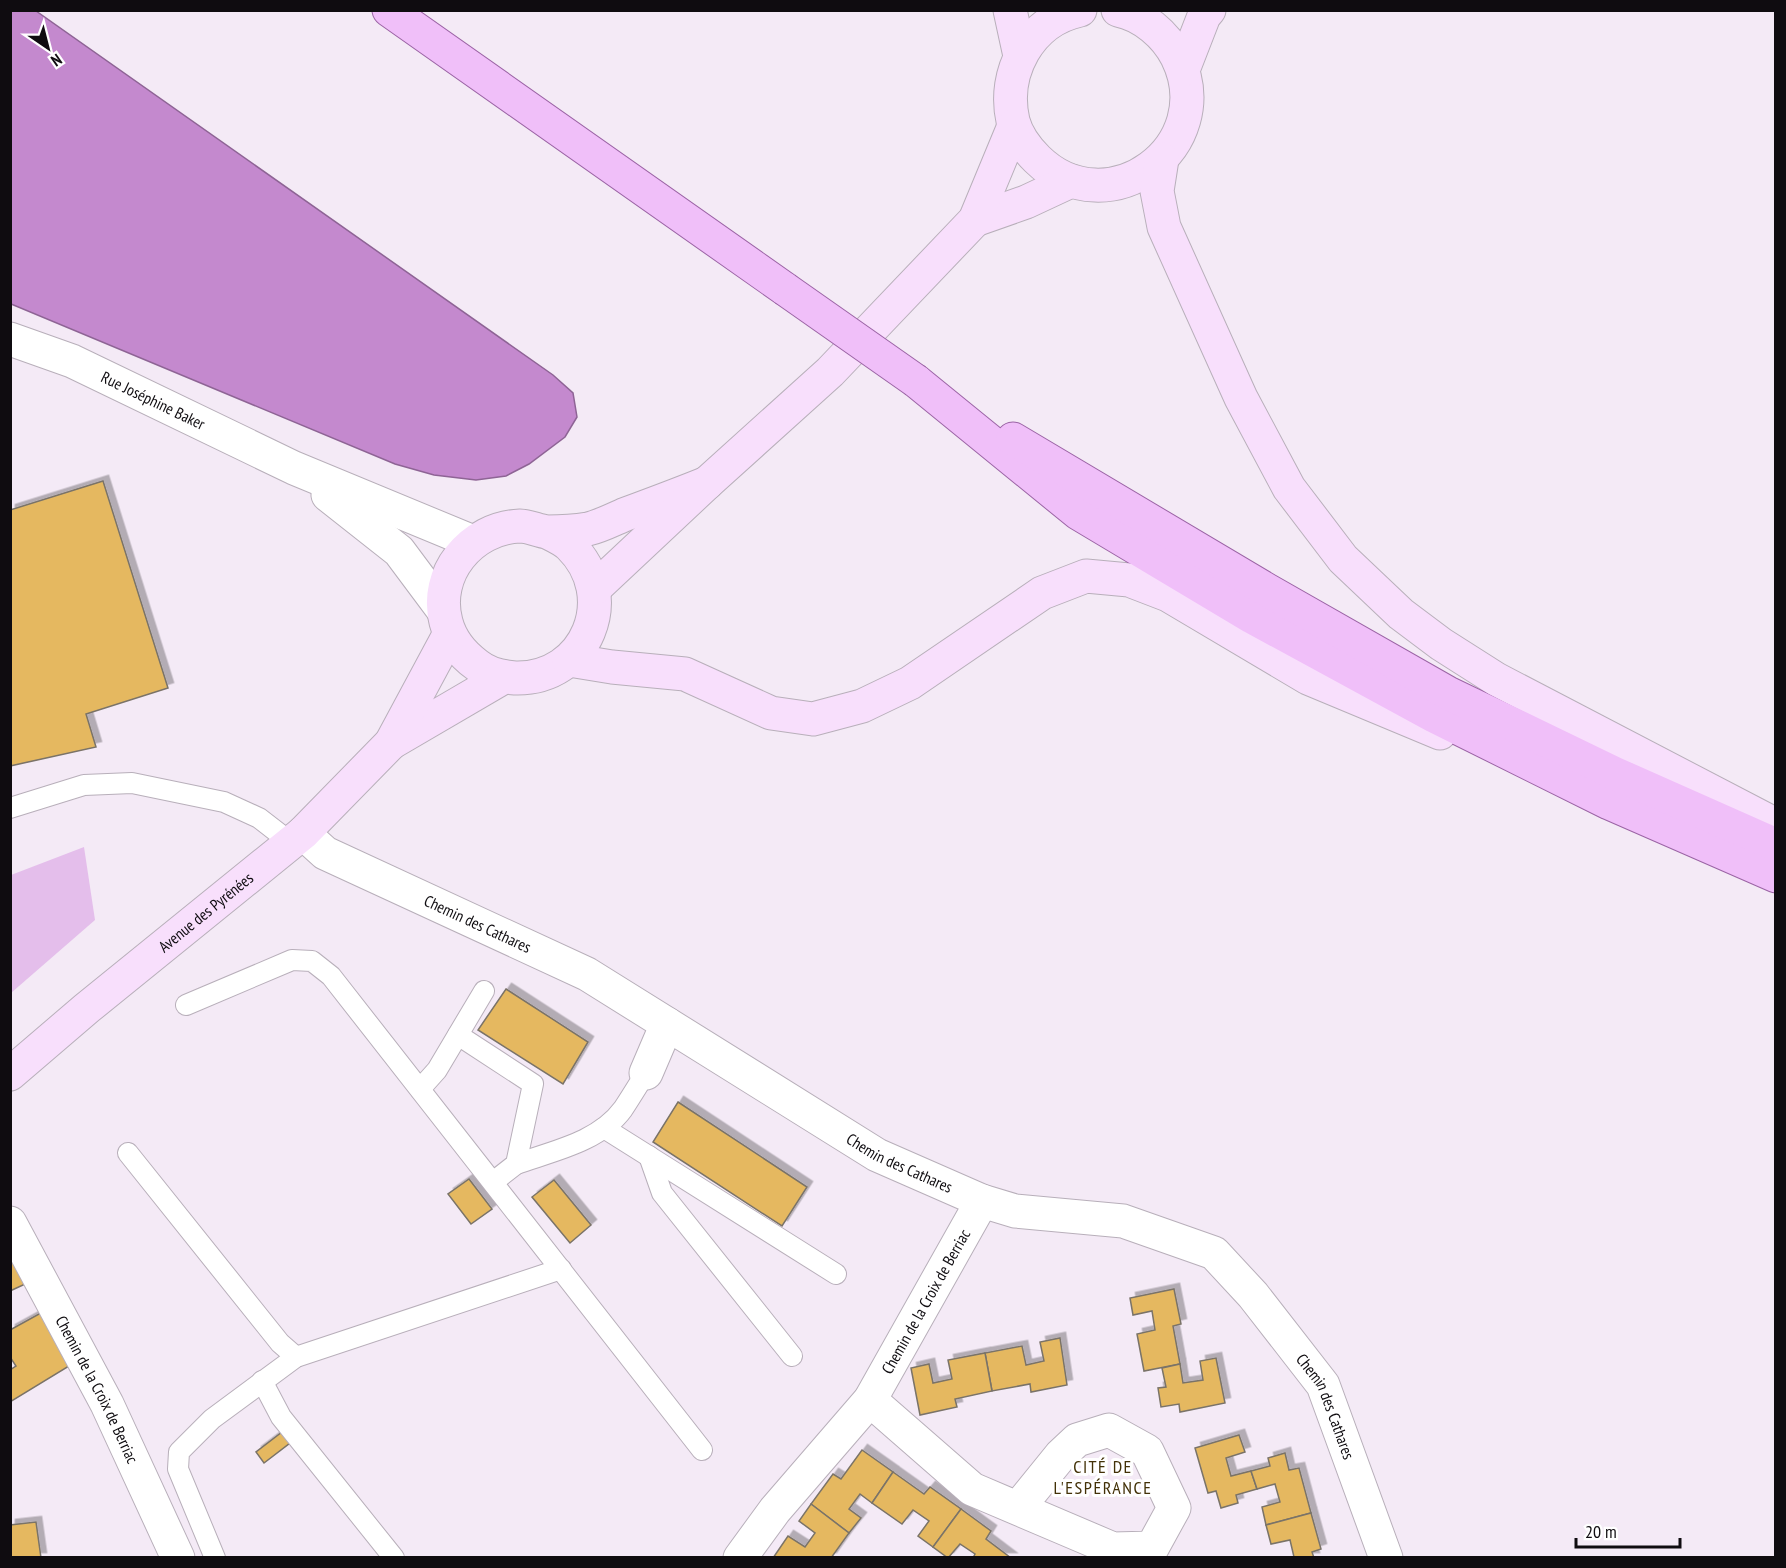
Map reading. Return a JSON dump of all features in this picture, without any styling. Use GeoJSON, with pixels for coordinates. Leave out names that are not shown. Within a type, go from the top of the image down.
{"type":"FeatureCollection","features":[{"type":"Feature","properties":{"kind":"main road"},"geometry":{"type":"LineString","coordinates":[[389,10],[916,381],[1078,513],[1252,617],[1434,716],[1608,803]]}},
{"type":"Feature","properties":{"kind":"main road"},"geometry":{"type":"LineString","coordinates":[[1010,10],[1020,56]]}},
{"type":"Feature","properties":{"kind":"main road"},"geometry":{"type":"LineString","coordinates":[[1080,10],[1055,19],[1029,42],[1013,73],[1010,108],[1014,126],[1027,150],[1047,169],[1071,181],[1095,186],[1120,183],[1142,174],[1162,159],[1180,133],[1185,118],[1187,86],[1183,70],[1170,44],[1150,24],[1123,11]]}},
{"type":"Feature","properties":{"kind":"main road"},"geometry":{"type":"LineString","coordinates":[[1183,70],[1204,16],[1209,10]]}},
{"type":"Feature","properties":{"kind":"main road"},"geometry":{"type":"LineString","coordinates":[[594,589],[830,372],[975,220],[1014,126]]}},
{"type":"Feature","properties":{"kind":"main road"},"geometry":{"type":"LineString","coordinates":[[1162,159],[1157,191],[1164,227],[1241,398],[1289,488],[1343,559],[1401,614],[1441,645],[1496,679],[1776,825]]}},
{"type":"Feature","properties":{"kind":"main road"},"geometry":{"type":"LineString","coordinates":[[975,220],[1026,202],[1071,181]]}},
{"type":"Feature","properties":{"kind":"main road"},"geometry":{"type":"LineString","coordinates":[[916,381],[1268,591],[1448,693],[1616,774],[1776,845]]}},
{"type":"Feature","properties":{"kind":"main road"},"geometry":{"type":"LineString","coordinates":[[547,532],[588,528],[707,483]]}},
{"type":"Feature","properties":{"kind":"main road"},"geometry":{"type":"LineString","coordinates":[[522,526],[547,532],[569,545],[586,565],[594,589],[594,615],[586,640],[569,660],[550,672],[527,678],[504,677],[483,670],[464,656],[446,622],[444,584],[455,560],[473,542],[496,530],[522,526]]}},
{"type":"Feature","properties":{"kind":"main road"},"geometry":{"type":"LineString","coordinates":[[569,660],[685,674],[771,713],[813,719],[862,706],[910,683],[1042,593],[1086,576],[1129,580],[1168,595],[1308,678],[1776,876]]}},
{"type":"Feature","properties":{"kind":"main road","name":"Avenue des Pyrénées"},"geometry":{"type":"LineString","coordinates":[[391,743],[446,622]]}},
{"type":"Feature","properties":{"kind":"main road","name":"Avenue des Pyrénées"},"geometry":{"type":"LineString","coordinates":[[10,1074],[87,1008],[297,837],[391,743],[504,677]]}},
{"type":"Feature","properties":{"kind":"street","name":"Rue Joséphine Baker"},"geometry":{"type":"LineString","coordinates":[[10,339],[72,361],[294,468],[473,542]]}},
{"type":"Feature","properties":{"kind":"street","name":"Rue Joséphine Baker"},"geometry":{"type":"LineString","coordinates":[[294,468],[399,551],[446,622]]}},
{"type":"Feature","properties":{"kind":"street","name":"Chemin des Cathares"},"geometry":{"type":"LineString","coordinates":[[297,837],[326,853],[587,974],[877,1155],[982,1202],[1015,1211],[1124,1221],[1214,1253],[1253,1295],[1323,1385],[1386,1557]]}},
{"type":"Feature","properties":{"kind":"street"},"geometry":{"type":"LineString","coordinates":[[646,1073],[667,1024]]}},
{"type":"Feature","properties":{"kind":"street","name":"Chemin de la Croix de Berriac"},"geometry":{"type":"LineString","coordinates":[[740,1557],[775,1510],[870,1400],[982,1202]]}},
{"type":"Feature","properties":{"kind":"street","name":"Chemin de la Croix de Berriac"},"geometry":{"type":"LineString","coordinates":[[10,1223],[107,1404],[178,1557]]}},
{"type":"Feature","properties":{"kind":"street"},"geometry":{"type":"LineString","coordinates":[[870,1400],[972,1489],[1113,1549],[1152,1548],[1174,1508],[1147,1451],[1109,1430],[1077,1440],[1061,1455],[1018,1508]]}},
{"type":"Feature","properties":{"kind":"lane"},"geometry":{"type":"LineString","coordinates":[[10,808],[84,785],[132,783],[224,802],[297,837]]}},
{"type":"Feature","properties":{"kind":"lane"},"geometry":{"type":"LineString","coordinates":[[186,1005],[292,960],[312,962],[331,976],[702,1450]]}},
{"type":"Feature","properties":{"kind":"lane"},"geometry":{"type":"LineString","coordinates":[[420,1089],[437,1070],[484,991]]}},
{"type":"Feature","properties":{"kind":"lane"},"geometry":{"type":"LineString","coordinates":[[458,1035],[533,1084],[516,1164]]}},
{"type":"Feature","properties":{"kind":"lane"},"geometry":{"type":"LineString","coordinates":[[493,1182],[516,1164],[577,1143],[604,1128],[622,1110],[646,1073]]}},
{"type":"Feature","properties":{"kind":"lane"},"geometry":{"type":"LineString","coordinates":[[604,1128],[836,1274]]}},
{"type":"Feature","properties":{"kind":"lane"},"geometry":{"type":"LineString","coordinates":[[129,1153],[280,1343],[296,1358]]}},
{"type":"Feature","properties":{"kind":"lane"},"geometry":{"type":"LineString","coordinates":[[649,1156],[662,1193],[792,1356]]}},
{"type":"Feature","properties":{"kind":"lane"},"geometry":{"type":"LineString","coordinates":[[215,1557],[178,1469],[179,1452],[212,1419],[296,1358],[561,1269]]}},
{"type":"Feature","properties":{"kind":"lane"},"geometry":{"type":"LineString","coordinates":[[262,1381],[281,1417],[394,1557]]}},
{"type":"Feature","properties":{"kind":"shaded area"},"geometry":{"type":"Polygon","coordinates":[[[10,11],[36,11],[553,375],[573,393],[577,417],[565,437],[529,464],[506,476],[476,480],[434,475],[395,464],[11,304],[10,11]]]}},
{"type":"Feature","properties":{"kind":"shaded area"},"geometry":{"type":"Polygon","coordinates":[[[84,847],[95,920],[11,993],[11,875],[84,847]]]}},
{"type":"Feature","properties":{"kind":"building"},"geometry":{"type":"Polygon","coordinates":[[[103,481],[168,688],[86,714],[96,747],[10,766],[10,510],[103,481]]]}},
{"type":"Feature","properties":{"kind":"building"},"geometry":{"type":"Polygon","coordinates":[[[506,989],[588,1042],[563,1084],[478,1030],[506,989]]]}},
{"type":"Feature","properties":{"kind":"building"},"geometry":{"type":"Polygon","coordinates":[[[678,1102],[807,1187],[782,1226],[653,1142],[678,1102]]]}},
{"type":"Feature","properties":{"kind":"building"},"geometry":{"type":"Polygon","coordinates":[[[469,1179],[492,1209],[471,1224],[448,1194],[469,1179]]]}},
{"type":"Feature","properties":{"kind":"building"},"geometry":{"type":"Polygon","coordinates":[[[554,1180],[591,1225],[570,1243],[532,1197],[554,1180]]]}},
{"type":"Feature","properties":{"kind":"building"},"geometry":{"type":"Polygon","coordinates":[[[10,1235],[34,1280],[10,1291],[10,1235]]]}},
{"type":"Feature","properties":{"kind":"building"},"geometry":{"type":"Polygon","coordinates":[[[1174,1289],[1181,1324],[1173,1326],[1180,1364],[1144,1371],[1137,1334],[1155,1330],[1152,1311],[1133,1315],[1130,1298],[1174,1289]]]}},
{"type":"Feature","properties":{"kind":"building"},"geometry":{"type":"Polygon","coordinates":[[[48,1309],[74,1363],[10,1402],[10,1370],[16,1366],[10,1357],[10,1330],[48,1309]]]}},
{"type":"Feature","properties":{"kind":"building"},"geometry":{"type":"Polygon","coordinates":[[[1060,1338],[1067,1385],[1031,1392],[1030,1384],[992,1391],[985,1353],[1022,1346],[1026,1365],[1044,1361],[1040,1342],[1060,1338]]]}},
{"type":"Feature","properties":{"kind":"building"},"geometry":{"type":"Polygon","coordinates":[[[985,1353],[992,1391],[955,1399],[957,1407],[920,1415],[911,1368],[929,1364],[933,1383],[952,1379],[948,1360],[985,1353]]]}},
{"type":"Feature","properties":{"kind":"building"},"geometry":{"type":"Polygon","coordinates":[[[1216,1358],[1225,1403],[1180,1412],[1179,1404],[1161,1407],[1158,1388],[1166,1387],[1162,1368],[1180,1364],[1183,1383],[1203,1380],[1200,1361],[1216,1358]]]}},
{"type":"Feature","properties":{"kind":"building"},"geometry":{"type":"Polygon","coordinates":[[[282,1432],[290,1443],[264,1463],[256,1452],[282,1432]]]}},
{"type":"Feature","properties":{"kind":"building"},"geometry":{"type":"Polygon","coordinates":[[[1239,1435],[1245,1452],[1226,1458],[1231,1476],[1251,1471],[1257,1489],[1236,1495],[1238,1503],[1221,1508],[1216,1491],[1208,1493],[1195,1448],[1239,1435]]]}},
{"type":"Feature","properties":{"kind":"building"},"geometry":{"type":"Polygon","coordinates":[[[862,1450],[893,1472],[872,1503],[860,1494],[849,1509],[861,1518],[849,1533],[811,1504],[833,1474],[841,1479],[862,1450]]]}},
{"type":"Feature","properties":{"kind":"building"},"geometry":{"type":"Polygon","coordinates":[[[1285,1453],[1289,1470],[1299,1468],[1311,1513],[1266,1525],[1262,1507],[1280,1502],[1275,1484],[1257,1489],[1251,1471],[1270,1466],[1268,1458],[1285,1453]]]}},
{"type":"Feature","properties":{"kind":"building"},"geometry":{"type":"Polygon","coordinates":[[[893,1472],[924,1494],[930,1487],[961,1509],[933,1547],[918,1536],[929,1521],[913,1510],[902,1524],[872,1503],[893,1472]]]}},
{"type":"Feature","properties":{"kind":"building"},"geometry":{"type":"Polygon","coordinates":[[[811,1504],[849,1533],[831,1558],[773,1558],[788,1536],[805,1547],[815,1533],[799,1521],[811,1504]]]}},
{"type":"Feature","properties":{"kind":"building"},"geometry":{"type":"Polygon","coordinates":[[[961,1509],[991,1531],[986,1539],[1011,1558],[973,1558],[975,1554],[960,1544],[948,1558],[933,1547],[961,1509]]]}},
{"type":"Feature","properties":{"kind":"building"},"geometry":{"type":"Polygon","coordinates":[[[1311,1513],[1321,1549],[1312,1552],[1314,1558],[1291,1558],[1294,1557],[1290,1540],[1271,1544],[1266,1525],[1311,1513]]]}},
{"type":"Feature","properties":{"kind":"building"},"geometry":{"type":"Polygon","coordinates":[[[36,1522],[41,1558],[10,1558],[10,1525],[36,1522]]]}},
{"type":"Feature","properties":{"kind":"district","name":"CITÉ DE L'ESPÉRANCE"},"geometry":{"type":"Point","coordinates":[1103,1477]}}]}
